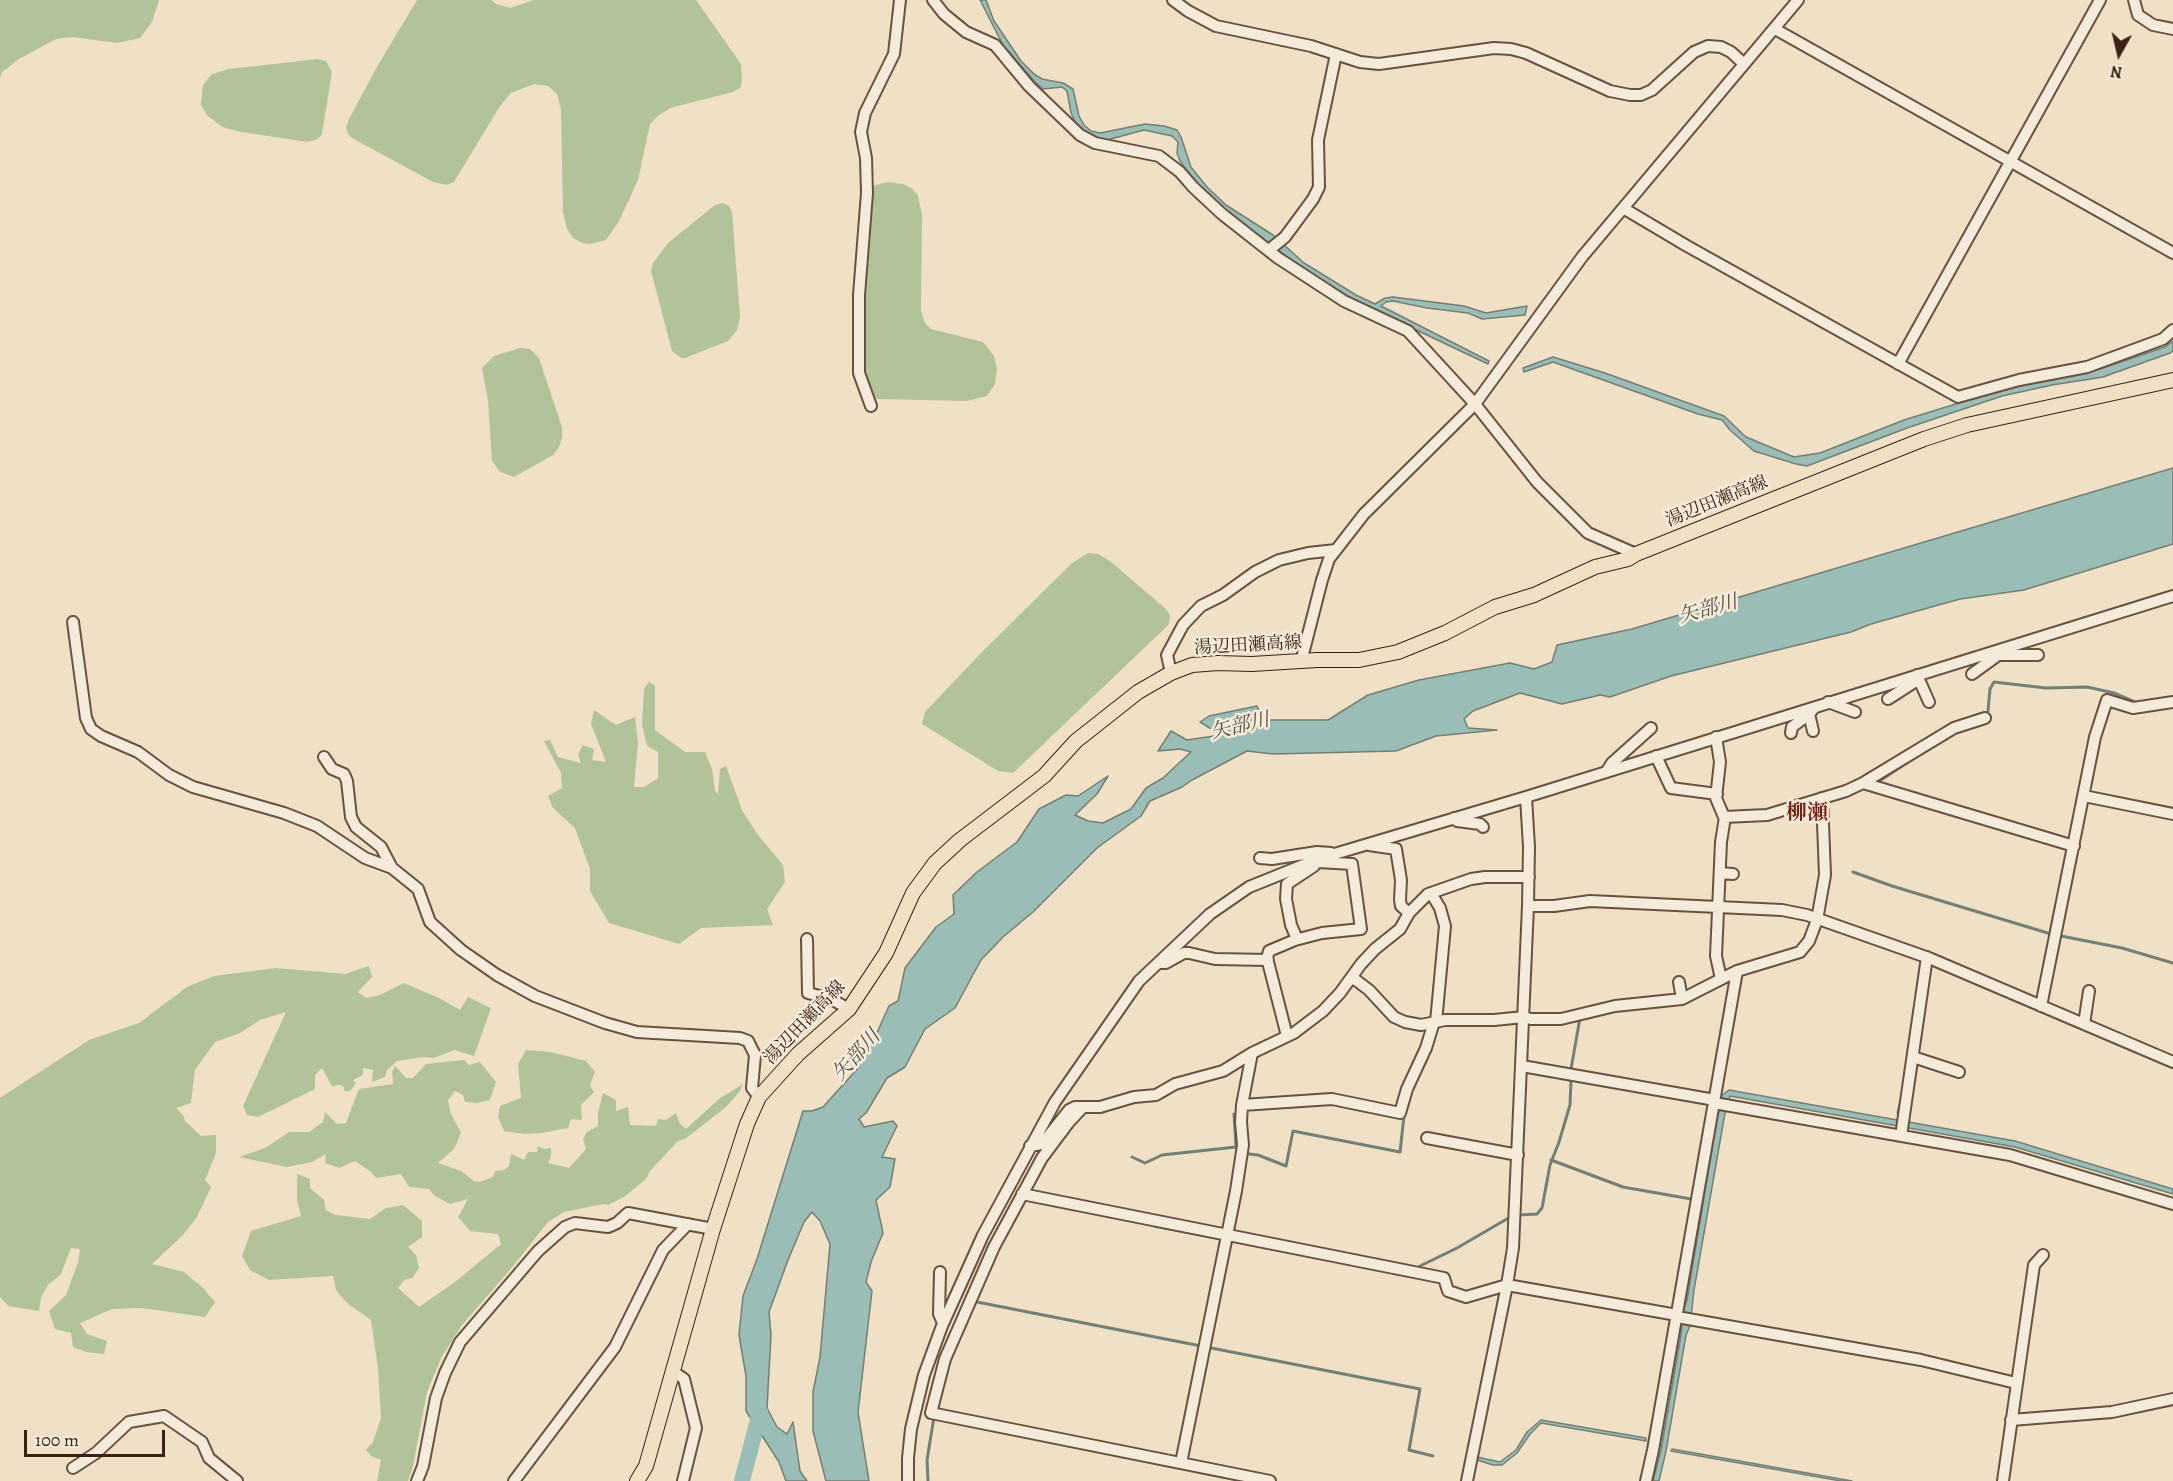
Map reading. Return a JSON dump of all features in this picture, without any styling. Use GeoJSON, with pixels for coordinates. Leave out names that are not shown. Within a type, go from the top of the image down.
{"type":"FeatureCollection","features":[{"type":"Feature","properties":{"kind":"main road","name":"湯辺田瀬高線"},"geometry":{"type":"LineString","coordinates":[[637,1481],[646,1466],[713,1229],[747,1124],[759,1097],[798,1054],[849,1009],[886,953],[913,893],[935,863],[960,840],[1044,776],[1076,741],[1138,692],[1171,673],[1192,665],[1359,660],[1398,652],[1445,633],[1495,607],[1534,595],[1595,567],[1628,560],[1636,554],[1924,439],[1967,425],[2173,380]]}},
{"type":"Feature","properties":{"kind":"street"},"geometry":{"type":"LineString","coordinates":[[871,406],[859,373],[859,295],[867,193],[866,158],[861,132],[865,113],[894,54],[900,0]]}},
{"type":"Feature","properties":{"kind":"street"},"geometry":{"type":"LineString","coordinates":[[933,0],[944,14],[966,32],[996,45],[1029,86],[1080,135],[1095,143],[1159,156],[1180,172],[1222,214],[1269,250],[1344,301],[1408,331],[1475,404],[1537,482],[1588,533],[1636,554]]}},
{"type":"Feature","properties":{"kind":"street"},"geometry":{"type":"LineString","coordinates":[[1173,0],[1216,26],[1311,46],[1360,62],[1379,64],[1494,48],[1511,49],[1526,53],[1610,91],[1630,95],[1641,95],[1652,90],[1694,52],[1708,46],[1720,46],[1744,64]]}},
{"type":"Feature","properties":{"kind":"street"},"geometry":{"type":"LineString","coordinates":[[1301,662],[1329,559],[1364,514],[1475,404],[1555,293],[1623,208],[1798,0]]}},
{"type":"Feature","properties":{"kind":"street"},"geometry":{"type":"LineString","coordinates":[[1898,364],[2100,0]]}},
{"type":"Feature","properties":{"kind":"street"},"geometry":{"type":"LineString","coordinates":[[2134,0],[2138,15],[2153,25],[2173,29]]}},
{"type":"Feature","properties":{"kind":"street"},"geometry":{"type":"LineString","coordinates":[[1774,28],[2173,253]]}},
{"type":"Feature","properties":{"kind":"street"},"geometry":{"type":"LineString","coordinates":[[1269,250],[1285,237],[1319,187],[1318,140],[1335,54]]}},
{"type":"Feature","properties":{"kind":"street"},"geometry":{"type":"LineString","coordinates":[[1623,208],[1958,397],[2019,380],[2087,367],[2163,339],[2173,330]]}},
{"type":"Feature","properties":{"kind":"street"},"geometry":{"type":"LineString","coordinates":[[1171,673],[1167,655],[1183,625],[1201,606],[1223,595],[1255,572],[1279,561],[1308,553],[1336,550]]}},
{"type":"Feature","properties":{"kind":"street"},"geometry":{"type":"LineString","coordinates":[[908,1481],[911,1429],[924,1376],[944,1323],[983,1235],[1030,1146],[1055,1102],[1139,981],[1209,914],[1249,887],[1338,853],[1716,737],[1813,710],[1828,702],[1918,677],[1986,654],[2003,651],[2173,596]]}},
{"type":"Feature","properties":{"kind":"street"},"geometry":{"type":"LineString","coordinates":[[73,622],[87,718],[91,729],[101,736],[138,752],[169,775],[193,787],[284,813],[317,826],[365,858],[392,868],[418,889],[430,922],[479,962],[535,996],[605,1023],[637,1032],[740,1038],[748,1041],[755,1055],[752,1088],[759,1097]]}},
{"type":"Feature","properties":{"kind":"street"},"geometry":{"type":"LineString","coordinates":[[1972,674],[2003,651],[2038,655]]}},
{"type":"Feature","properties":{"kind":"street"},"geometry":{"type":"LineString","coordinates":[[1888,699],[1918,677]]}},
{"type":"Feature","properties":{"kind":"street"},"geometry":{"type":"LineString","coordinates":[[1918,677],[1929,702]]}},
{"type":"Feature","properties":{"kind":"street"},"geometry":{"type":"LineString","coordinates":[[2041,1006],[2095,737],[2107,700],[2133,708],[2173,702]]}},
{"type":"Feature","properties":{"kind":"street"},"geometry":{"type":"LineString","coordinates":[[1828,702],[1855,712]]}},
{"type":"Feature","properties":{"kind":"street"},"geometry":{"type":"LineString","coordinates":[[1813,710],[1814,731]]}},
{"type":"Feature","properties":{"kind":"street"},"geometry":{"type":"LineString","coordinates":[[1791,733],[1792,728],[1813,710]]}},
{"type":"Feature","properties":{"kind":"street"},"geometry":{"type":"LineString","coordinates":[[1725,817],[1767,815],[1846,791],[1954,728],[1985,718]]}},
{"type":"Feature","properties":{"kind":"street"},"geometry":{"type":"LineString","coordinates":[[1607,771],[1612,763],[1651,728]]}},
{"type":"Feature","properties":{"kind":"street"},"geometry":{"type":"LineString","coordinates":[[1716,737],[1720,762],[1717,794],[1719,809],[1725,817],[1721,842],[1716,956],[1721,979]]}},
{"type":"Feature","properties":{"kind":"street"},"geometry":{"type":"LineString","coordinates":[[1656,756],[1671,788],[1717,794]]}},
{"type":"Feature","properties":{"kind":"street"},"geometry":{"type":"LineString","coordinates":[[320,759],[332,769],[344,774],[347,781],[351,817],[356,827],[381,848],[392,868]]}},
{"type":"Feature","properties":{"kind":"street"},"geometry":{"type":"LineString","coordinates":[[1863,783],[2074,846]]}},
{"type":"Feature","properties":{"kind":"street"},"geometry":{"type":"LineString","coordinates":[[2084,796],[2173,814]]}},
{"type":"Feature","properties":{"kind":"street"},"geometry":{"type":"LineString","coordinates":[[1467,1481],[1513,1248],[1529,877],[1526,797]]}},
{"type":"Feature","properties":{"kind":"street"},"geometry":{"type":"LineString","coordinates":[[1353,978],[1369,990],[1394,1017],[1421,1025],[1435,1022],[1524,1017],[1561,1019],[1615,1006],[1682,999],[1737,971],[1800,952],[1809,941],[1817,920],[1824,875],[1822,798]]}},
{"type":"Feature","properties":{"kind":"street"},"geometry":{"type":"LineString","coordinates":[[1454,818],[1457,821],[1480,824],[1483,828]]}},
{"type":"Feature","properties":{"kind":"street"},"geometry":{"type":"LineString","coordinates":[[1366,845],[1396,849],[1401,880],[1401,906],[1409,913]]}},
{"type":"Feature","properties":{"kind":"street"},"geometry":{"type":"LineString","coordinates":[[1260,858],[1272,859],[1317,852],[1338,853]]}},
{"type":"Feature","properties":{"kind":"street"},"geometry":{"type":"LineString","coordinates":[[1287,1036],[1268,960],[1269,951],[1297,939],[1322,933],[1361,929],[1352,864],[1317,862],[1287,885],[1286,899],[1289,916],[1297,939]]}},
{"type":"Feature","properties":{"kind":"street"},"geometry":{"type":"LineString","coordinates":[[1720,873],[1734,874]]}},
{"type":"Feature","properties":{"kind":"street"},"geometry":{"type":"LineString","coordinates":[[1030,1146],[1042,1144],[1069,1110],[1075,1107],[1100,1107],[1134,1097],[1156,1095],[1175,1084],[1223,1071],[1252,1053],[1287,1036],[1323,1011],[1353,978],[1361,964],[1375,949],[1400,929],[1409,913],[1431,893],[1471,879],[1529,877]]}},
{"type":"Feature","properties":{"kind":"street"},"geometry":{"type":"LineString","coordinates":[[1242,1105],[1332,1100],[1400,1113],[1407,1089],[1435,1022],[1445,926],[1440,908],[1431,893]]}},
{"type":"Feature","properties":{"kind":"street"},"geometry":{"type":"LineString","coordinates":[[1528,906],[1554,906],[1590,901],[1782,910],[1927,957],[2173,1062]]}},
{"type":"Feature","properties":{"kind":"street"},"geometry":{"type":"LineString","coordinates":[[807,939],[808,993],[831,999],[849,1009]]}},
{"type":"Feature","properties":{"kind":"street"},"geometry":{"type":"LineString","coordinates":[[1158,963],[1166,963],[1189,953],[1215,959],[1268,960]]}},
{"type":"Feature","properties":{"kind":"street"},"geometry":{"type":"LineString","coordinates":[[1902,1128],[1927,957]]}},
{"type":"Feature","properties":{"kind":"street"},"geometry":{"type":"LineString","coordinates":[[1646,1481],[1682,1317],[1719,1103],[1737,971]]}},
{"type":"Feature","properties":{"kind":"street"},"geometry":{"type":"LineString","coordinates":[[1679,982],[1682,999]]}},
{"type":"Feature","properties":{"kind":"street"},"geometry":{"type":"LineString","coordinates":[[2084,1024],[2089,991]]}},
{"type":"Feature","properties":{"kind":"street"},"geometry":{"type":"LineString","coordinates":[[1918,1023],[1924,1034]]}},
{"type":"Feature","properties":{"kind":"street"},"geometry":{"type":"LineString","coordinates":[[1181,1463],[1243,1145],[1242,1105],[1252,1053]]}},
{"type":"Feature","properties":{"kind":"street"},"geometry":{"type":"LineString","coordinates":[[1913,1057],[1959,1072]]}},
{"type":"Feature","properties":{"kind":"street"},"geometry":{"type":"LineString","coordinates":[[1522,1066],[1719,1103],[1902,1128],[2010,1155],[2173,1204]]}},
{"type":"Feature","properties":{"kind":"street"},"geometry":{"type":"LineString","coordinates":[[1083,1107],[1042,1158],[994,1247],[945,1359],[931,1413],[1181,1463],[1222,1476],[1270,1481]]}},
{"type":"Feature","properties":{"kind":"street"},"geometry":{"type":"LineString","coordinates":[[1426,1138],[1518,1155]]}},
{"type":"Feature","properties":{"kind":"street"},"geometry":{"type":"LineString","coordinates":[[1022,1194],[1444,1278],[1448,1291],[1466,1297],[1507,1284],[1921,1360],[2016,1383]]}},
{"type":"Feature","properties":{"kind":"street"},"geometry":{"type":"LineString","coordinates":[[417,1481],[423,1466],[436,1398],[445,1372],[460,1342],[538,1251],[564,1227],[575,1223],[608,1227],[617,1223],[628,1213],[713,1229]]}},
{"type":"Feature","properties":{"kind":"street"},"geometry":{"type":"LineString","coordinates":[[514,1481],[615,1347],[663,1250],[688,1224]]}},
{"type":"Feature","properties":{"kind":"street"},"geometry":{"type":"LineString","coordinates":[[2003,1481],[2034,1265],[2043,1255]]}},
{"type":"Feature","properties":{"kind":"street"},"geometry":{"type":"LineString","coordinates":[[940,1272],[939,1314],[944,1323]]}},
{"type":"Feature","properties":{"kind":"street"},"geometry":{"type":"LineString","coordinates":[[674,1372],[684,1379],[696,1428],[683,1481]]}},
{"type":"Feature","properties":{"kind":"street"},"geometry":{"type":"LineString","coordinates":[[2011,1420],[2112,1412],[2173,1399]]}},
{"type":"Feature","properties":{"kind":"street"},"geometry":{"type":"LineString","coordinates":[[72,1468],[96,1453],[129,1422],[164,1416],[202,1442],[209,1458],[237,1481]]}},
{"type":"Feature","properties":{"kind":"green space"},"geometry":{"type":"Polygon","coordinates":[[[0,0],[159,0],[152,22],[140,38],[117,43],[73,37],[56,39],[19,59],[2,72],[0,78],[0,0]]]}},
{"type":"Feature","properties":{"kind":"green space"},"geometry":{"type":"Polygon","coordinates":[[[417,0],[491,0],[510,8],[534,0],[696,0],[741,64],[742,82],[740,88],[733,92],[670,108],[650,124],[638,180],[619,221],[606,240],[590,244],[583,243],[573,238],[567,229],[563,212],[561,110],[557,94],[548,86],[534,84],[511,93],[500,106],[454,182],[447,185],[433,182],[348,134],[346,127],[349,119],[417,0]]]}},
{"type":"Feature","properties":{"kind":"green space"},"geometry":{"type":"Polygon","coordinates":[[[318,59],[326,61],[332,72],[322,134],[318,139],[308,142],[222,127],[207,115],[201,105],[203,85],[212,74],[229,69],[318,59]]]}},
{"type":"Feature","properties":{"kind":"green space"},"geometry":{"type":"Polygon","coordinates":[[[888,182],[903,184],[918,195],[922,215],[921,311],[925,323],[931,329],[983,342],[994,356],[997,369],[995,384],[987,396],[967,401],[877,399],[857,384],[869,190],[876,185],[888,182]]]}},
{"type":"Feature","properties":{"kind":"green space"},"geometry":{"type":"Polygon","coordinates":[[[723,203],[729,206],[732,212],[740,317],[737,330],[728,341],[681,358],[672,351],[651,271],[653,263],[668,243],[715,205],[723,203]]]}},
{"type":"Feature","properties":{"kind":"green space"},"geometry":{"type":"Polygon","coordinates":[[[520,348],[530,349],[539,358],[562,427],[562,438],[553,455],[514,477],[500,472],[492,461],[488,400],[482,368],[494,356],[520,348]]]}},
{"type":"Feature","properties":{"kind":"green space"},"geometry":{"type":"Polygon","coordinates":[[[1088,553],[1098,554],[1110,561],[1167,610],[1170,616],[1169,624],[1013,773],[998,771],[922,724],[925,712],[981,653],[1072,563],[1088,553]]]}},
{"type":"Feature","properties":{"kind":"green space"},"geometry":{"type":"Polygon","coordinates":[[[649,682],[655,686],[655,730],[685,752],[705,752],[712,769],[715,791],[718,794],[720,769],[726,766],[742,810],[758,835],[783,865],[785,882],[767,909],[773,925],[701,928],[679,944],[609,923],[590,891],[590,869],[575,828],[553,808],[548,796],[562,788],[561,773],[544,741],[550,740],[558,757],[581,763],[578,754],[583,745],[594,749],[592,760],[606,762],[591,724],[594,710],[616,725],[635,717],[638,743],[634,787],[644,787],[658,778],[658,752],[647,746],[642,724],[644,689],[649,682]]]}},
{"type":"Feature","properties":{"kind":"green space"},"geometry":{"type":"Polygon","coordinates":[[[369,966],[372,977],[358,992],[366,998],[380,995],[404,983],[460,1010],[468,997],[491,1008],[474,1056],[455,1050],[433,1058],[423,1057],[397,1061],[387,1070],[385,1077],[372,1082],[373,1070],[363,1068],[363,1075],[353,1080],[356,1083],[350,1091],[344,1091],[344,1087],[340,1085],[332,1086],[322,1068],[315,1075],[315,1089],[258,1117],[247,1115],[243,1106],[286,1012],[260,1020],[240,1033],[215,1042],[195,1070],[191,1103],[176,1108],[185,1121],[201,1136],[216,1135],[216,1153],[205,1180],[211,1187],[197,1217],[183,1235],[152,1264],[184,1272],[202,1287],[215,1302],[205,1317],[142,1308],[112,1309],[80,1323],[87,1334],[107,1341],[104,1354],[86,1352],[73,1347],[71,1333],[55,1329],[49,1311],[66,1295],[78,1262],[80,1249],[71,1248],[61,1274],[48,1285],[41,1297],[39,1311],[8,1306],[0,1297],[0,1098],[89,1040],[139,1023],[187,987],[214,976],[276,968],[345,974],[369,966]]]}},
{"type":"Feature","properties":{"kind":"green space"},"geometry":{"type":"Polygon","coordinates":[[[526,1050],[550,1052],[586,1061],[595,1072],[590,1085],[594,1092],[581,1105],[582,1120],[571,1119],[568,1128],[542,1133],[525,1134],[504,1131],[498,1117],[500,1106],[521,1098],[518,1064],[526,1050]]]}},
{"type":"Feature","properties":{"kind":"green space"},"geometry":{"type":"Polygon","coordinates":[[[464,1060],[469,1065],[480,1062],[496,1082],[490,1100],[477,1103],[465,1102],[463,1095],[455,1091],[448,1100],[451,1114],[461,1133],[454,1149],[438,1163],[461,1171],[474,1181],[480,1182],[493,1177],[495,1171],[504,1170],[509,1166],[511,1154],[524,1160],[528,1152],[537,1152],[538,1146],[544,1149],[551,1148],[548,1163],[569,1168],[586,1149],[583,1139],[587,1132],[598,1126],[598,1113],[603,1093],[616,1100],[616,1111],[628,1107],[630,1125],[656,1126],[658,1119],[666,1120],[676,1113],[680,1124],[686,1129],[719,1099],[743,1084],[726,1107],[685,1139],[678,1141],[650,1171],[646,1179],[624,1197],[608,1205],[564,1212],[548,1222],[462,1325],[441,1358],[427,1392],[408,1481],[377,1481],[381,1460],[371,1456],[366,1450],[373,1442],[381,1418],[378,1368],[371,1320],[347,1303],[336,1290],[333,1276],[269,1280],[250,1270],[242,1256],[251,1231],[301,1216],[297,1200],[297,1174],[310,1179],[310,1188],[324,1200],[326,1210],[335,1215],[370,1219],[386,1208],[403,1205],[422,1221],[422,1237],[408,1247],[416,1255],[419,1268],[412,1278],[404,1280],[398,1288],[419,1307],[455,1282],[501,1244],[498,1234],[470,1231],[458,1217],[468,1199],[450,1204],[435,1196],[429,1189],[409,1187],[401,1174],[376,1178],[355,1161],[339,1168],[325,1163],[326,1154],[312,1162],[287,1167],[239,1157],[265,1148],[289,1132],[309,1132],[323,1122],[325,1112],[337,1124],[346,1123],[359,1089],[393,1084],[392,1072],[395,1066],[406,1078],[413,1078],[426,1064],[464,1060]]]}},
{"type":"Feature","properties":{"kind":"water"},"geometry":{"type":"Polygon","coordinates":[[[980,0],[986,0],[994,21],[1021,61],[1034,74],[1042,79],[1063,83],[1073,89],[1079,116],[1091,131],[1100,133],[1145,124],[1177,130],[1191,167],[1226,205],[1273,235],[1304,263],[1356,295],[1375,304],[1385,298],[1393,297],[1464,306],[1486,313],[1527,306],[1525,315],[1482,319],[1468,313],[1393,301],[1381,306],[1489,361],[1488,364],[1351,299],[1303,269],[1223,208],[1195,181],[1180,161],[1177,153],[1178,142],[1172,136],[1144,130],[1107,140],[1090,137],[1077,126],[1071,113],[1067,91],[1062,87],[1043,89],[1035,82],[1003,45],[980,0]]]}},
{"type":"Feature","properties":{"kind":"water"},"geometry":{"type":"Polygon","coordinates":[[[2173,341],[2173,351],[2170,353],[2103,377],[2002,396],[1907,428],[1807,466],[1754,451],[1722,420],[1698,414],[1553,362],[1524,372],[1523,368],[1553,357],[1605,373],[1724,416],[1746,437],[1794,457],[1820,453],[1904,420],[2001,390],[2100,369],[2165,347],[2173,341]]]}},
{"type":"Feature","properties":{"kind":"water","name":"矢部川"},"geometry":{"type":"Polygon","coordinates":[[[2173,468],[2173,544],[2024,590],[1960,599],[1871,624],[1851,632],[1671,676],[1610,697],[1600,695],[1562,704],[1520,693],[1473,711],[1464,719],[1468,728],[1497,730],[1436,736],[1396,751],[1273,754],[1247,751],[1182,787],[1150,801],[1141,816],[1097,848],[981,960],[955,1008],[925,1029],[905,1067],[887,1078],[866,1113],[859,1119],[864,1127],[893,1121],[897,1126],[882,1157],[895,1159],[890,1187],[876,1200],[883,1233],[871,1262],[866,1282],[872,1291],[858,1412],[869,1481],[826,1481],[813,1431],[813,1392],[820,1357],[830,1244],[820,1221],[812,1212],[804,1222],[769,1312],[771,1335],[767,1408],[777,1427],[787,1434],[793,1422],[800,1471],[807,1481],[786,1481],[779,1462],[746,1411],[746,1376],[739,1335],[743,1296],[757,1259],[803,1111],[823,1107],[859,1067],[859,1054],[870,1048],[889,1006],[898,1001],[905,968],[936,927],[954,914],[953,895],[977,872],[1017,842],[1039,809],[1066,795],[1078,796],[1108,776],[1097,794],[1075,815],[1088,821],[1103,823],[1131,809],[1146,788],[1163,778],[1191,752],[1180,749],[1158,751],[1171,731],[1187,740],[1221,735],[1200,722],[1209,716],[1257,706],[1263,720],[1328,720],[1368,695],[1419,680],[1510,663],[1534,669],[1552,662],[1557,645],[1632,629],[2173,468]]]}},
{"type":"Feature","properties":{"kind":"water"},"geometry":{"type":"Polygon","coordinates":[[[1729,1090],[2015,1141],[2173,1189],[2173,1194],[2015,1147],[1730,1096],[1725,1113],[1694,1290],[1690,1326],[1686,1335],[1666,1451],[1659,1481],[1653,1481],[1661,1450],[1720,1101],[1722,1095],[1729,1090]]]}},
{"type":"Feature","properties":{"kind":"water"},"geometry":{"type":"Polygon","coordinates":[[[1541,1420],[1646,1438],[1646,1441],[1541,1423],[1517,1453],[1502,1465],[1477,1460],[1477,1457],[1500,1462],[1516,1450],[1527,1432],[1541,1420]]]}},
{"type":"Feature","properties":{"kind":"water"},"geometry":{"type":"Polygon","coordinates":[[[1672,1449],[1852,1481],[1671,1451],[1672,1449]]]}},
{"type":"Feature","properties":{"kind":"waterway"},"geometry":{"type":"LineString","coordinates":[[1986,716],[1990,689],[1994,682],[2046,688],[2087,687],[2114,693],[2137,703]]}},
{"type":"Feature","properties":{"kind":"waterway"},"geometry":{"type":"LineString","coordinates":[[1881,780],[1917,756]]}},
{"type":"Feature","properties":{"kind":"waterway"},"geometry":{"type":"LineString","coordinates":[[1853,872],[2051,934],[2122,948],[2173,963]]}},
{"type":"Feature","properties":{"kind":"waterway"},"geometry":{"type":"LineString","coordinates":[[1571,1069],[1580,1018]]}},
{"type":"Feature","properties":{"kind":"waterway"},"geometry":{"type":"LineString","coordinates":[[1518,1215],[1537,1214],[1542,1208],[1550,1165],[1570,1105],[1571,1080],[1573,1080]]}},
{"type":"Feature","properties":{"kind":"waterway"},"geometry":{"type":"LineString","coordinates":[[1898,1113],[1900,1104]]}},
{"type":"Feature","properties":{"kind":"waterway"},"geometry":{"type":"LineString","coordinates":[[1132,1157],[1145,1163],[1162,1155],[1236,1147],[1234,1114]]}},
{"type":"Feature","properties":{"kind":"waterway"},"geometry":{"type":"LineString","coordinates":[[1249,1154],[1258,1155],[1286,1166],[1293,1131],[1400,1152],[1404,1116]]}},
{"type":"Feature","properties":{"kind":"waterway"},"geometry":{"type":"LineString","coordinates":[[1551,1160],[1623,1187],[1691,1199]]}},
{"type":"Feature","properties":{"kind":"waterway"},"geometry":{"type":"LineString","coordinates":[[1418,1269],[1512,1216]]}},
{"type":"Feature","properties":{"kind":"waterway"},"geometry":{"type":"LineString","coordinates":[[1154,1226],[1324,1259]]}},
{"type":"Feature","properties":{"kind":"waterway"},"geometry":{"type":"LineString","coordinates":[[977,1302],[1420,1389],[1409,1450],[1433,1456]]}},
{"type":"Feature","properties":{"kind":"waterway"},"geometry":{"type":"LineString","coordinates":[[742,1481],[760,1412]]}},
{"type":"Feature","properties":{"kind":"waterway"},"geometry":{"type":"LineString","coordinates":[[928,1481],[927,1460],[934,1417]]}},
{"type":"Feature","properties":{"kind":"district","name":"柳瀬"},"geometry":{"type":"Point","coordinates":[1807,814]}}]}
